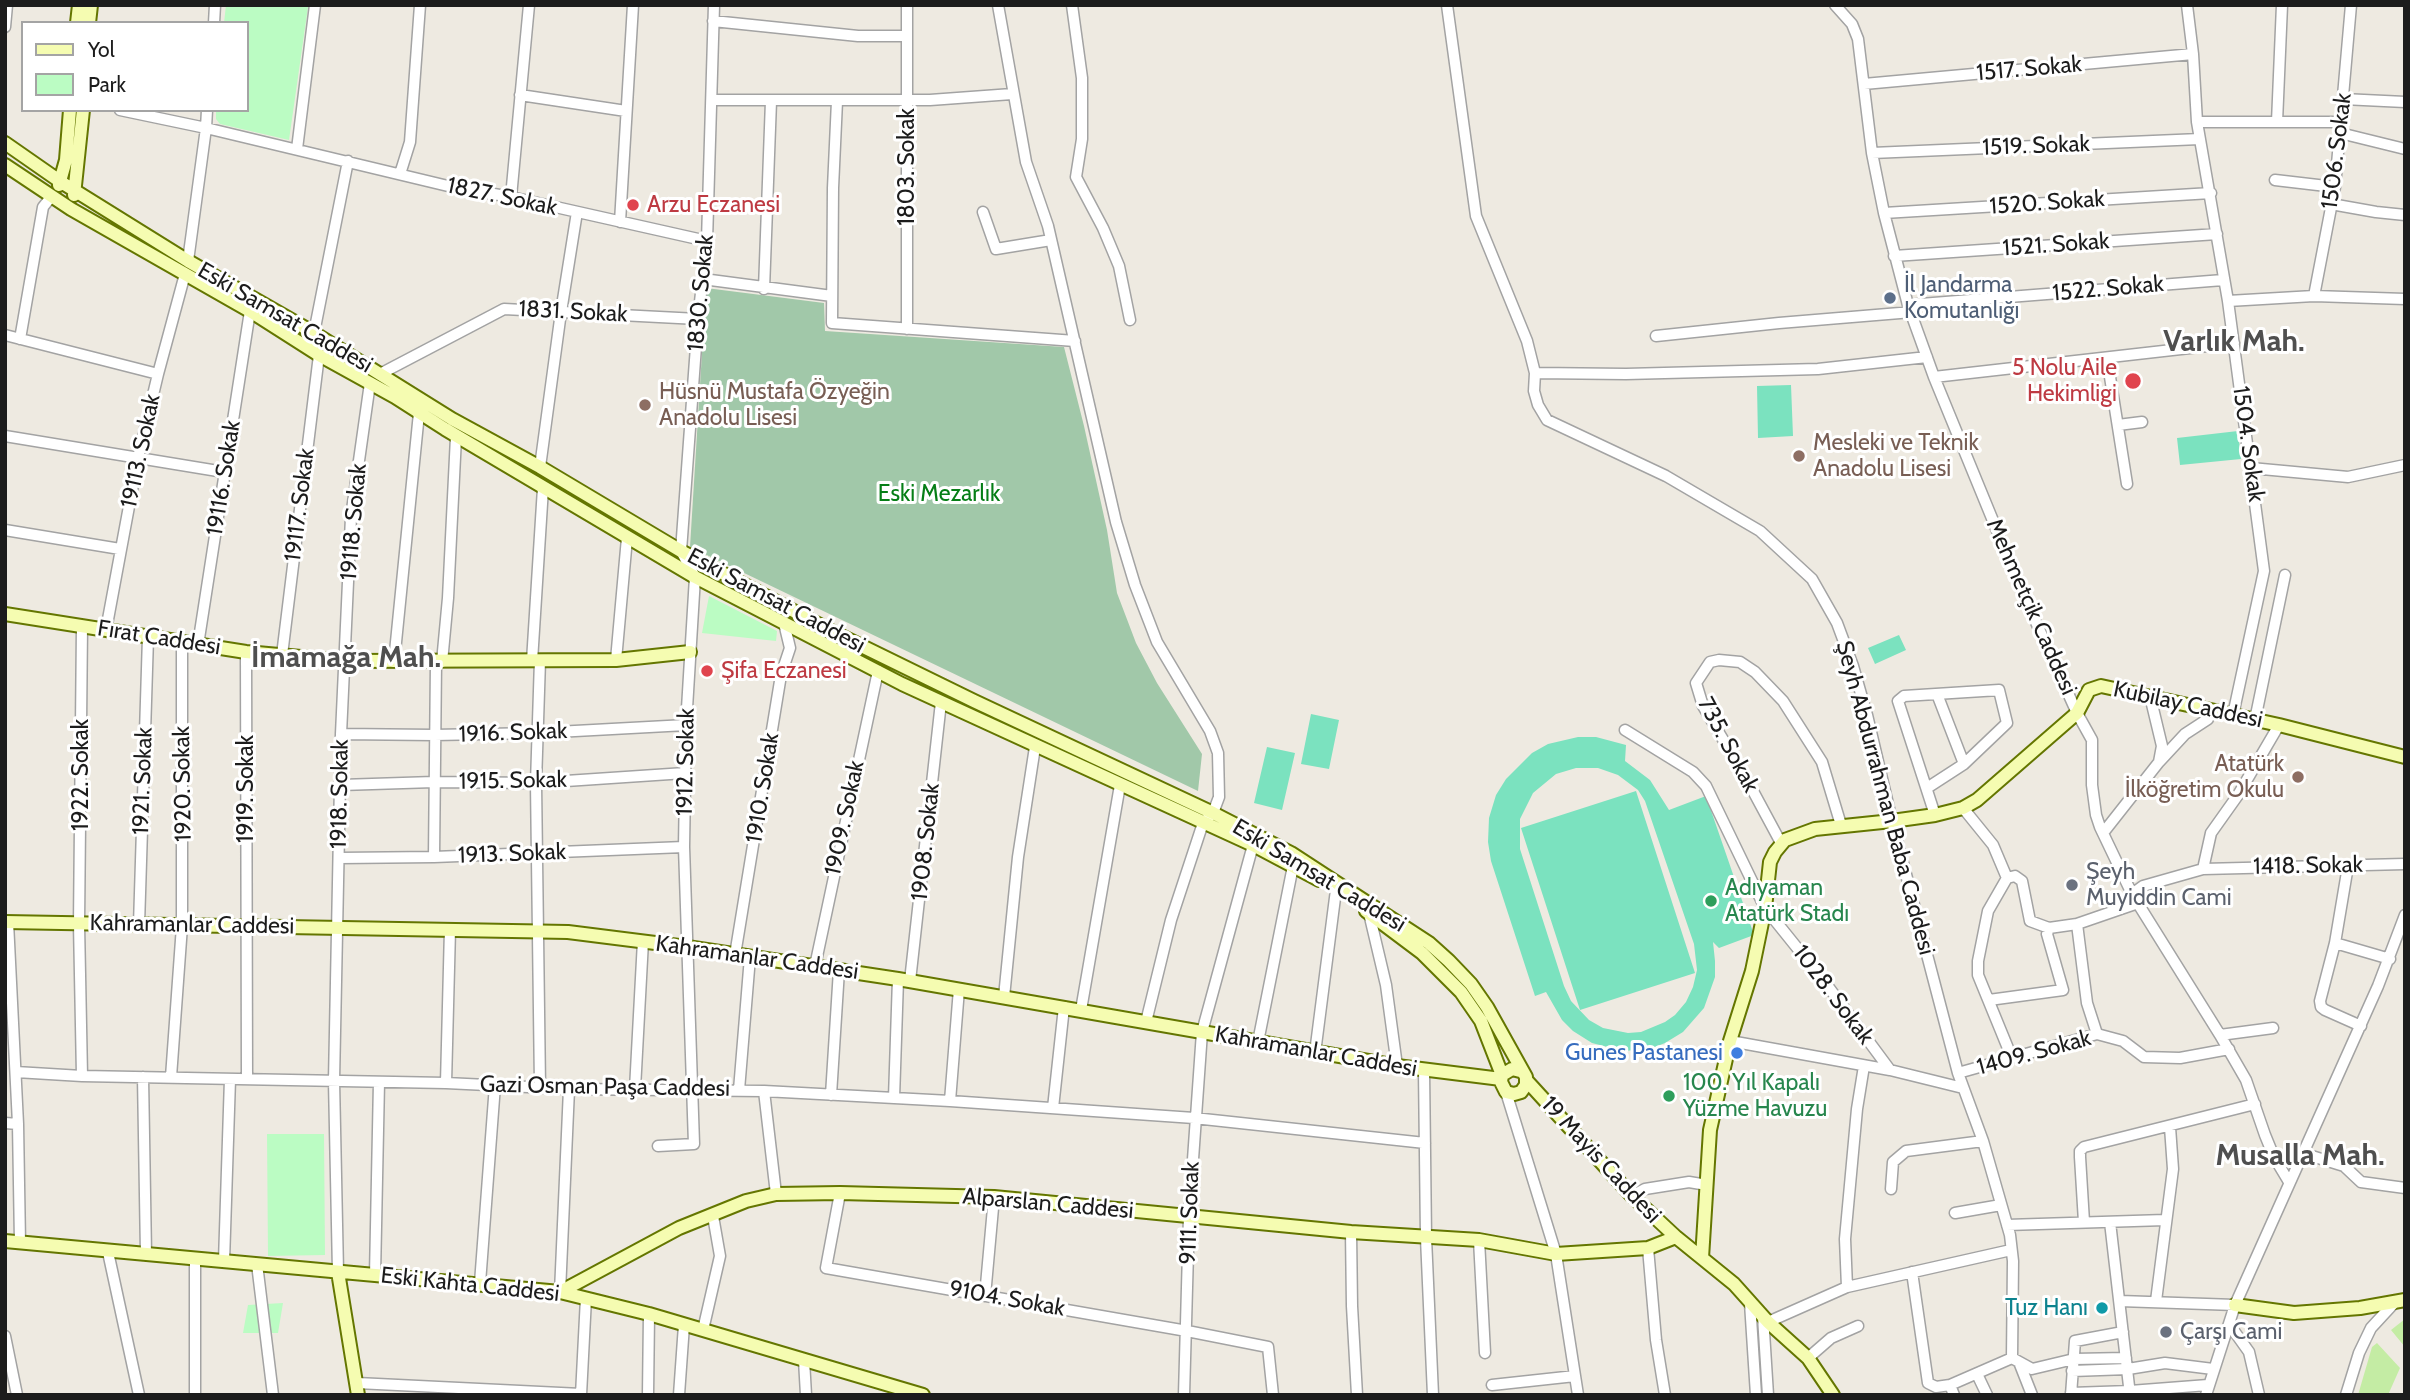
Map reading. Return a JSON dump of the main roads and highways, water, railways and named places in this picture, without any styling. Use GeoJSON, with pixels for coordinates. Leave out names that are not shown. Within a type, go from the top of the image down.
{"type":"FeatureCollection","features":[{"type":"Feature","properties":{"kind":"place","name":"Arzu Eczanesi"},"geometry":{"type":"Point","coordinates":[633,205]}},
{"type":"Feature","properties":{"kind":"place","name":"İl Jandarma Komutanlığı"},"geometry":{"type":"Point","coordinates":[1890,298]}},
{"type":"Feature","properties":{"kind":"place","name":"5 Nolu Aile Hekimligi"},"geometry":{"type":"Point","coordinates":[2133,381]}},
{"type":"Feature","properties":{"kind":"place","name":"Hüsnü Mustafa Özyeğin Anadolu Lisesi"},"geometry":{"type":"Point","coordinates":[645,405]}},
{"type":"Feature","properties":{"kind":"place","name":"Mesleki ve Teknik Anadolu Lisesi"},"geometry":{"type":"Point","coordinates":[1799,456]}},
{"type":"Feature","properties":{"kind":"place","name":"Şifa Eczanesi"},"geometry":{"type":"Point","coordinates":[707,671]}},
{"type":"Feature","properties":{"kind":"place","name":"Atatürk İlköğretim Okulu"},"geometry":{"type":"Point","coordinates":[2298,777]}},
{"type":"Feature","properties":{"kind":"place","name":"Şeyh Muyiddin Cami"},"geometry":{"type":"Point","coordinates":[2072,885]}},
{"type":"Feature","properties":{"kind":"place","name":"Adıyaman Atatürk Stadı"},"geometry":{"type":"Point","coordinates":[1711,901]}},
{"type":"Feature","properties":{"kind":"place","name":"Gunes Pastanesi"},"geometry":{"type":"Point","coordinates":[1737,1053]}},
{"type":"Feature","properties":{"kind":"place","name":"100. Yıl Kapalı Yüzme Havuzu"},"geometry":{"type":"Point","coordinates":[1669,1096]}},
{"type":"Feature","properties":{"kind":"place","name":"Tuz Hanı"},"geometry":{"type":"Point","coordinates":[2102,1308]}},
{"type":"Feature","properties":{"kind":"place","name":"Çarşı Cami"},"geometry":{"type":"Point","coordinates":[2166,1332]}},
{"type":"Feature","properties":{"kind":"district","name":"Varlık Mah."},"geometry":{"type":"Point","coordinates":[2234,342]}},
{"type":"Feature","properties":{"kind":"district","name":"İmamağa Mah."},"geometry":{"type":"Point","coordinates":[346,658]}},
{"type":"Feature","properties":{"kind":"district","name":"Musalla Mah."},"geometry":{"type":"Point","coordinates":[2300,1156]}},
{"type":"Feature","properties":{"kind":"park label","name":"Eski Mezarlık"},"geometry":{"type":"Point","coordinates":[939,494]}}]}
